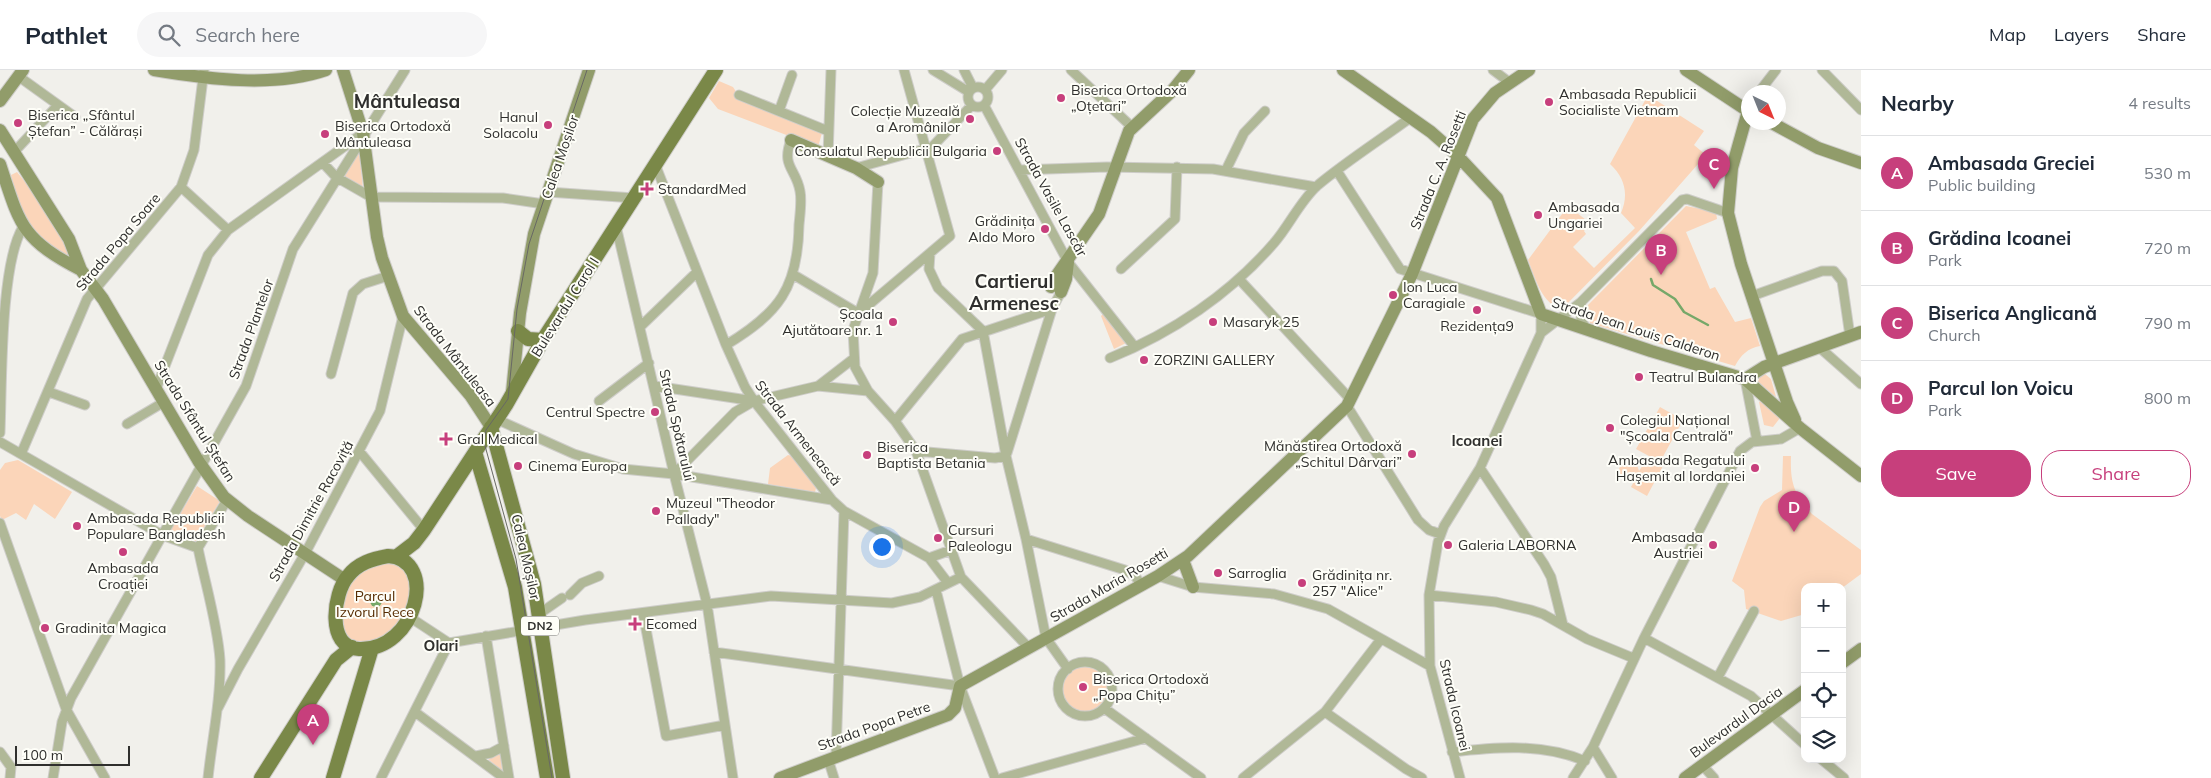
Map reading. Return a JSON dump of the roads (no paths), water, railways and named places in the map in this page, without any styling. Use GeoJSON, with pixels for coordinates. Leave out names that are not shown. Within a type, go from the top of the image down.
{"type":"FeatureCollection","features":[{"type":"Feature","properties":{"kind":"main road","name":"Bulevardul Carol I"},"geometry":{"type":"LineString","coordinates":[[401,559],[424,530],[506,405],[543,340],[716,70]]}},
{"type":"Feature","properties":{"kind":"main road"},"geometry":{"type":"LineString","coordinates":[[518,331],[528,339],[543,340]]}},
{"type":"Feature","properties":{"kind":"main road","name":"Calea Moșilor"},"geometry":{"type":"LineString","coordinates":[[493,423],[527,555],[540,621],[563,778]]}},
{"type":"Feature","properties":{"kind":"main road","name":"Calea Moșilor"},"geometry":{"type":"LineString","coordinates":[[475,452],[511,570],[546,778]]}},
{"type":"Feature","properties":{"kind":"main road"},"geometry":{"type":"LineString","coordinates":[[459,477],[475,479],[486,489]]}},
{"type":"Feature","properties":{"kind":"main road"},"geometry":{"type":"LineString","coordinates":[[261,778],[336,660],[353,648],[372,648],[398,634],[410,618],[416,594],[415,581],[401,559],[373,559],[360,565],[345,580],[336,598],[335,610],[340,637],[336,660]]}},
{"type":"Feature","properties":{"kind":"main road"},"geometry":{"type":"LineString","coordinates":[[340,637],[353,648],[362,674]]}},
{"type":"Feature","properties":{"kind":"main road"},"geometry":{"type":"LineString","coordinates":[[333,778],[362,674],[372,648]]}},
{"type":"Feature","properties":{"kind":"street"},"geometry":{"type":"LineString","coordinates":[[154,70],[282,79],[300,78],[326,70]]}},
{"type":"Feature","properties":{"kind":"street","name":"Strada Mântuleasa"},"geometry":{"type":"LineString","coordinates":[[343,70],[363,133],[377,237],[388,276],[403,316],[493,423]]}},
{"type":"Feature","properties":{"kind":"street","name":"Strada Plantelor"},"geometry":{"type":"LineString","coordinates":[[53,778],[66,709],[162,535],[202,467],[251,375],[293,249],[363,133],[404,70]]}},
{"type":"Feature","properties":{"kind":"street","name":"Calea Moșilor"},"geometry":{"type":"LineString","coordinates":[[512,392],[525,274],[534,234],[589,70]]}},
{"type":"Feature","properties":{"kind":"street"},"geometry":{"type":"LineString","coordinates":[[828,156],[831,70]]}},
{"type":"Feature","properties":{"kind":"street"},"geometry":{"type":"LineString","coordinates":[[858,313],[950,236],[904,70]]}},
{"type":"Feature","properties":{"kind":"street"},"geometry":{"type":"LineString","coordinates":[[933,70],[971,90],[980,87],[985,90],[988,96],[984,105],[977,107],[972,105],[968,99],[971,90],[964,70]]}},
{"type":"Feature","properties":{"kind":"street"},"geometry":{"type":"LineString","coordinates":[[985,90],[1002,70]]}},
{"type":"Feature","properties":{"kind":"street"},"geometry":{"type":"LineString","coordinates":[[1071,70],[1132,127]]}},
{"type":"Feature","properties":{"kind":"street"},"geometry":{"type":"LineString","coordinates":[[1006,456],[1068,262],[1099,214],[1126,136],[1132,127],[1172,91],[1189,70]]}},
{"type":"Feature","properties":{"kind":"street","name":"Strada Jean Louis Calderon"},"geometry":{"type":"LineString","coordinates":[[1343,70],[1410,118],[1457,155],[1492,192],[1502,207],[1541,314],[1745,379]]}},
{"type":"Feature","properties":{"kind":"street","name":"Strada C. A. Rosetti"},"geometry":{"type":"LineString","coordinates":[[1412,274],[1457,155],[1477,112],[1490,97],[1509,82],[1529,70]]}},
{"type":"Feature","properties":{"kind":"street"},"geometry":{"type":"LineString","coordinates":[[1686,70],[1741,106]]}},
{"type":"Feature","properties":{"kind":"street"},"geometry":{"type":"LineString","coordinates":[[1764,85],[1776,70]]}},
{"type":"Feature","properties":{"kind":"street"},"geometry":{"type":"LineString","coordinates":[[1822,70],[1861,110]]}},
{"type":"Feature","properties":{"kind":"street"},"geometry":{"type":"LineString","coordinates":[[1495,71],[1509,82]]}},
{"type":"Feature","properties":{"kind":"street"},"geometry":{"type":"LineString","coordinates":[[0,101],[21,73],[75,117]]}},
{"type":"Feature","properties":{"kind":"street","name":"Strada Popa Soare"},"geometry":{"type":"LineString","coordinates":[[21,454],[49,392],[84,304],[95,288],[182,187],[194,150],[204,74]]}},
{"type":"Feature","properties":{"kind":"street"},"geometry":{"type":"LineString","coordinates":[[779,111],[792,75]]}},
{"type":"Feature","properties":{"kind":"street"},"geometry":{"type":"LineString","coordinates":[[739,95],[828,131]]}},
{"type":"Feature","properties":{"kind":"street"},"geometry":{"type":"LineString","coordinates":[[15,151],[58,105]]}},
{"type":"Feature","properties":{"kind":"street"},"geometry":{"type":"LineString","coordinates":[[856,168],[926,150],[938,142],[972,105]]}},
{"type":"Feature","properties":{"kind":"street","name":"Strada Vasile Lascăr"},"geometry":{"type":"LineString","coordinates":[[984,105],[1068,262],[1134,346]]}},
{"type":"Feature","properties":{"kind":"street"},"geometry":{"type":"LineString","coordinates":[[1226,170],[1244,133],[1265,111]]}},
{"type":"Feature","properties":{"kind":"street"},"geometry":{"type":"LineString","coordinates":[[1110,358],[1193,314],[1239,279],[1275,242],[1316,187],[1410,118]]}},
{"type":"Feature","properties":{"kind":"street"},"geometry":{"type":"LineString","coordinates":[[0,130],[29,172],[72,245],[81,270]]}},
{"type":"Feature","properties":{"kind":"street"},"geometry":{"type":"LineString","coordinates":[[1743,130],[1732,168],[1728,212],[1736,246],[1774,363],[1789,408],[1800,428]]}},
{"type":"Feature","properties":{"kind":"street"},"geometry":{"type":"LineString","coordinates":[[1785,130],[1818,148],[1861,164]]}},
{"type":"Feature","properties":{"kind":"street"},"geometry":{"type":"LineString","coordinates":[[156,389],[208,255],[228,230],[363,133]]}},
{"type":"Feature","properties":{"kind":"street"},"geometry":{"type":"LineString","coordinates":[[726,345],[749,330],[769,312],[794,276],[800,249],[800,192],[787,163],[787,151],[791,140],[856,168],[878,182],[874,285],[880,290],[891,286]]}},
{"type":"Feature","properties":{"kind":"street"},"geometry":{"type":"LineString","coordinates":[[323,163],[336,177],[372,198],[454,196],[634,198]]}},
{"type":"Feature","properties":{"kind":"street"},"geometry":{"type":"LineString","coordinates":[[0,164],[16,213],[23,228],[40,246],[81,270]]}},
{"type":"Feature","properties":{"kind":"street","name":"Strada Armenească"},"geometry":{"type":"LineString","coordinates":[[655,164],[726,345],[745,387],[754,401],[832,500],[844,511],[929,558],[948,583]]}},
{"type":"Feature","properties":{"kind":"street"},"geometry":{"type":"LineString","coordinates":[[6,182],[8,171],[12,167],[23,167],[29,172]]}},
{"type":"Feature","properties":{"kind":"street"},"geometry":{"type":"LineString","coordinates":[[1018,170],[1177,167],[1226,170],[1316,187]]}},
{"type":"Feature","properties":{"kind":"street"},"geometry":{"type":"LineString","coordinates":[[1122,269],[1175,219],[1177,167]]}},
{"type":"Feature","properties":{"kind":"street"},"geometry":{"type":"LineString","coordinates":[[1338,171],[1397,266],[1412,274],[1541,314]]}},
{"type":"Feature","properties":{"kind":"street"},"geometry":{"type":"LineString","coordinates":[[182,187],[228,230]]}},
{"type":"Feature","properties":{"kind":"street","name":"Strada Icoanei"},"geometry":{"type":"LineString","coordinates":[[1541,333],[1581,302],[1682,200],[1687,199],[1728,212]]}},
{"type":"Feature","properties":{"kind":"street","name":"Strada Spătarului"},"geometry":{"type":"LineString","coordinates":[[616,226],[641,326],[674,474],[707,604],[733,778]]}},
{"type":"Feature","properties":{"kind":"street"},"geometry":{"type":"LineString","coordinates":[[0,432],[3,284],[13,246],[23,228]]}},
{"type":"Feature","properties":{"kind":"street"},"geometry":{"type":"LineString","coordinates":[[58,258],[69,255],[72,245]]}},
{"type":"Feature","properties":{"kind":"street"},"geometry":{"type":"LineString","coordinates":[[930,253],[929,269],[938,288],[983,331],[1006,456],[1026,539],[1046,638],[1068,669]]}},
{"type":"Feature","properties":{"kind":"street","name":"Strada Sfântul Ștefan"},"geometry":{"type":"LineString","coordinates":[[81,270],[95,288],[202,467],[227,500],[345,580]]}},
{"type":"Feature","properties":{"kind":"street"},"geometry":{"type":"LineString","coordinates":[[1745,379],[1756,370],[1856,334],[1842,281],[1834,271],[1822,271],[1752,296]]}},
{"type":"Feature","properties":{"kind":"street"},"geometry":{"type":"LineString","coordinates":[[641,326],[697,272]]}},
{"type":"Feature","properties":{"kind":"street"},"geometry":{"type":"LineString","coordinates":[[873,273],[853,330],[853,359],[858,375],[868,391],[895,421],[916,451],[961,577],[1029,648]]}},
{"type":"Feature","properties":{"kind":"street","name":"Strada Maria Rosetti"},"geometry":{"type":"LineString","coordinates":[[960,686],[1158,576],[1183,560],[1242,507],[1349,403],[1412,274]]}},
{"type":"Feature","properties":{"kind":"street"},"geometry":{"type":"LineString","coordinates":[[331,374],[353,293],[360,286],[388,276]]}},
{"type":"Feature","properties":{"kind":"street"},"geometry":{"type":"LineString","coordinates":[[794,276],[858,313]]}},
{"type":"Feature","properties":{"kind":"street"},"geometry":{"type":"LineString","coordinates":[[1239,279],[1349,403],[1418,520],[1429,530],[1440,534]]}},
{"type":"Feature","properties":{"kind":"street"},"geometry":{"type":"LineString","coordinates":[[895,421],[958,343],[967,337],[1055,298]]}},
{"type":"Feature","properties":{"kind":"street"},"geometry":{"type":"LineString","coordinates":[[1581,302],[1582,320],[1587,330]]}},
{"type":"Feature","properties":{"kind":"street","name":"Strada Icoanei"},"geometry":{"type":"LineString","coordinates":[[1460,778],[1430,666],[1429,594],[1440,534],[1480,468],[1541,333],[1541,314]]}},
{"type":"Feature","properties":{"kind":"street","name":"Strada Dimitrie Racoviță"},"geometry":{"type":"LineString","coordinates":[[218,708],[360,452],[384,402],[403,316]]}},
{"type":"Feature","properties":{"kind":"street"},"geometry":{"type":"LineString","coordinates":[[1819,347],[1861,384]]}},
{"type":"Feature","properties":{"kind":"street"},"geometry":{"type":"LineString","coordinates":[[818,386],[853,359]]}},
{"type":"Feature","properties":{"kind":"street"},"geometry":{"type":"LineString","coordinates":[[599,401],[649,363]]}},
{"type":"Feature","properties":{"kind":"street"},"geometry":{"type":"LineString","coordinates":[[1745,379],[1800,428],[1861,476]]}},
{"type":"Feature","properties":{"kind":"street"},"geometry":{"type":"LineString","coordinates":[[1745,379],[1757,441]]}},
{"type":"Feature","properties":{"kind":"street"},"geometry":{"type":"LineString","coordinates":[[655,386],[754,401]]}},
{"type":"Feature","properties":{"kind":"street"},"geometry":{"type":"LineString","coordinates":[[674,474],[735,412],[754,401],[818,386],[868,391]]}},
{"type":"Feature","properties":{"kind":"street"},"geometry":{"type":"LineString","coordinates":[[49,392],[85,405]]}},
{"type":"Feature","properties":{"kind":"street"},"geometry":{"type":"LineString","coordinates":[[127,424],[164,402]]}},
{"type":"Feature","properties":{"kind":"street"},"geometry":{"type":"LineString","coordinates":[[493,423],[574,454],[623,469],[674,474],[832,500]]}},
{"type":"Feature","properties":{"kind":"street"},"geometry":{"type":"LineString","coordinates":[[1579,776],[1634,658],[1740,452],[1747,444],[1757,441],[1781,439],[1800,428]]}},
{"type":"Feature","properties":{"kind":"street"},"geometry":{"type":"LineString","coordinates":[[0,442],[162,535],[198,548]]}},
{"type":"Feature","properties":{"kind":"street"},"geometry":{"type":"LineString","coordinates":[[916,451],[995,458],[1006,456]]}},
{"type":"Feature","properties":{"kind":"street"},"geometry":{"type":"LineString","coordinates":[[360,452],[424,530]]}},
{"type":"Feature","properties":{"kind":"street"},"geometry":{"type":"LineString","coordinates":[[1480,468],[1551,577],[1563,625]]}},
{"type":"Feature","properties":{"kind":"street"},"geometry":{"type":"LineString","coordinates":[[208,778],[218,708],[220,660],[198,548],[227,500]]}},
{"type":"Feature","properties":{"kind":"street"},"geometry":{"type":"LineString","coordinates":[[834,778],[832,757],[840,669],[844,511]]}},
{"type":"Feature","properties":{"kind":"street"},"geometry":{"type":"LineString","coordinates":[[0,523],[66,709],[105,778]]}},
{"type":"Feature","properties":{"kind":"street"},"geometry":{"type":"LineString","coordinates":[[1026,539],[1132,573],[1142,586]]}},
{"type":"Feature","properties":{"kind":"street"},"geometry":{"type":"LineString","coordinates":[[929,558],[951,550]]}},
{"type":"Feature","properties":{"kind":"street"},"geometry":{"type":"LineString","coordinates":[[1183,560],[1193,587]]}},
{"type":"Feature","properties":{"kind":"street"},"geometry":{"type":"LineString","coordinates":[[410,618],[449,643],[522,630],[540,621],[582,582],[599,576]]}},
{"type":"Feature","properties":{"kind":"street"},"geometry":{"type":"LineString","coordinates":[[1158,576],[1193,587],[1274,594],[1338,614],[1430,666]]}},
{"type":"Feature","properties":{"kind":"street"},"geometry":{"type":"LineString","coordinates":[[540,621],[643,613],[771,596],[892,603],[920,597],[961,577]]}},
{"type":"Feature","properties":{"kind":"street"},"geometry":{"type":"LineString","coordinates":[[936,590],[960,686],[995,778]]}},
{"type":"Feature","properties":{"kind":"street"},"geometry":{"type":"LineString","coordinates":[[1429,594],[1517,606],[1543,614],[1587,639],[1634,658]]}},
{"type":"Feature","properties":{"kind":"street"},"geometry":{"type":"LineString","coordinates":[[1718,677],[1754,611]]}},
{"type":"Feature","properties":{"kind":"street"},"geometry":{"type":"LineString","coordinates":[[643,613],[666,736],[725,725]]}},
{"type":"Feature","properties":{"kind":"street"},"geometry":{"type":"LineString","coordinates":[[486,636],[509,778]]}},
{"type":"Feature","properties":{"kind":"street"},"geometry":{"type":"LineString","coordinates":[[1644,638],[1751,696],[1801,741]]}},
{"type":"Feature","properties":{"kind":"street"},"geometry":{"type":"LineString","coordinates":[[1243,778],[1325,712],[1380,639]]}},
{"type":"Feature","properties":{"kind":"street"},"geometry":{"type":"LineString","coordinates":[[381,778],[449,643]]}},
{"type":"Feature","properties":{"kind":"street"},"geometry":{"type":"LineString","coordinates":[[1846,660],[1861,650]]}},
{"type":"Feature","properties":{"kind":"street"},"geometry":{"type":"LineString","coordinates":[[714,652],[960,686]]}},
{"type":"Feature","properties":{"kind":"street"},"geometry":{"type":"LineString","coordinates":[[220,660],[230,668],[238,669]]}},
{"type":"Feature","properties":{"kind":"street"},"geometry":{"type":"LineString","coordinates":[[1084,663],[1094,664],[1104,671],[1110,681],[1111,691],[1104,708],[1096,714],[1085,716],[1073,713],[1065,708],[1058,690],[1060,678],[1068,669],[1084,663]]}},
{"type":"Feature","properties":{"kind":"street","name":"Strada Popa Petre"},"geometry":{"type":"LineString","coordinates":[[780,778],[948,715],[955,708],[960,686]]}},
{"type":"Feature","properties":{"kind":"street","name":"Bulevardul Dacia"},"geometry":{"type":"LineString","coordinates":[[1686,778],[1801,693]]}},
{"type":"Feature","properties":{"kind":"street"},"geometry":{"type":"LineString","coordinates":[[1104,708],[1201,778]]}},
{"type":"Feature","properties":{"kind":"street"},"geometry":{"type":"LineString","coordinates":[[414,712],[504,778]]}},
{"type":"Feature","properties":{"kind":"street"},"geometry":{"type":"LineString","coordinates":[[1325,712],[1406,769],[1422,778]]}},
{"type":"Feature","properties":{"kind":"street"},"geometry":{"type":"LineString","coordinates":[[1002,778],[1146,738]]}},
{"type":"Feature","properties":{"kind":"street"},"geometry":{"type":"LineString","coordinates":[[476,756],[491,754],[504,746]]}},
{"type":"Feature","properties":{"kind":"street"},"geometry":{"type":"LineString","coordinates":[[1452,752],[1514,746],[1561,752],[1585,761]]}},
{"type":"Feature","properties":{"kind":"street"},"geometry":{"type":"LineString","coordinates":[[1593,747],[1612,778]]}},
{"type":"Feature","properties":{"kind":"street"},"geometry":{"type":"LineString","coordinates":[[0,752],[11,767],[10,778]]}},
{"type":"Feature","properties":{"kind":"street"},"geometry":{"type":"LineString","coordinates":[[1826,763],[1844,778]]}},
{"type":"Feature","properties":{"kind":"street"},"geometry":{"type":"LineString","coordinates":[[1703,766],[1714,778]]}},
{"type":"Feature","properties":{"kind":"waterway"},"geometry":{"type":"LineString","coordinates":[[1651,279],[1653,285],[1675,299],[1684,312],[1708,325]]}},
{"type":"Feature","properties":{"kind":"tram line"},"geometry":{"type":"LineString","coordinates":[[552,778],[516,559],[484,442],[486,430],[508,399],[517,309],[529,244],[587,70]]}},
{"type":"Feature","properties":{"kind":"place","name":"Biserica Ortodoxă „Oțetari”"},"geometry":{"type":"Point","coordinates":[1061,98]}},
{"type":"Feature","properties":{"kind":"place","name":"Ambasada Republicii Socialiste Vietnam"},"geometry":{"type":"Point","coordinates":[1549,102]}},
{"type":"Feature","properties":{"kind":"place","name":"Colecție Muzeală a Aromânilor"},"geometry":{"type":"Point","coordinates":[970,119]}},
{"type":"Feature","properties":{"kind":"place","name":"Biserica „Sfântul Ștefan” - Călărași"},"geometry":{"type":"Point","coordinates":[18,123]}},
{"type":"Feature","properties":{"kind":"place","name":"Hanul Solacolu"},"geometry":{"type":"Point","coordinates":[548,125]}},
{"type":"Feature","properties":{"kind":"place","name":"Biserica Ortodoxă Mântuleasa"},"geometry":{"type":"Point","coordinates":[325,134]}},
{"type":"Feature","properties":{"kind":"place","name":"Consulatul Republicii Bulgaria"},"geometry":{"type":"Point","coordinates":[997,151]}},
{"type":"Feature","properties":{"kind":"place","name":"StandardMed"},"geometry":{"type":"Point","coordinates":[647,189]}},
{"type":"Feature","properties":{"kind":"place","name":"Biserica Anglicană"},"geometry":{"type":"Point","coordinates":[1714,189]}},
{"type":"Feature","properties":{"kind":"place","name":"Ambasada Ungariei"},"geometry":{"type":"Point","coordinates":[1538,215]}},
{"type":"Feature","properties":{"kind":"place","name":"Grădinița Aldo Moro"},"geometry":{"type":"Point","coordinates":[1045,229]}},
{"type":"Feature","properties":{"kind":"place","name":"Grădina Icoanei"},"geometry":{"type":"Point","coordinates":[1661,275]}},
{"type":"Feature","properties":{"kind":"place","name":"Ion Luca Caragiale"},"geometry":{"type":"Point","coordinates":[1393,295]}},
{"type":"Feature","properties":{"kind":"place","name":"Rezidența9"},"geometry":{"type":"Point","coordinates":[1477,310]}},
{"type":"Feature","properties":{"kind":"place","name":"Școala Ajutătoare nr. 1"},"geometry":{"type":"Point","coordinates":[893,322]}},
{"type":"Feature","properties":{"kind":"place","name":"Masaryk 25"},"geometry":{"type":"Point","coordinates":[1213,322]}},
{"type":"Feature","properties":{"kind":"place","name":"ZORZINI GALLERY"},"geometry":{"type":"Point","coordinates":[1144,360]}},
{"type":"Feature","properties":{"kind":"place","name":"Teatrul Bulandra"},"geometry":{"type":"Point","coordinates":[1639,377]}},
{"type":"Feature","properties":{"kind":"place","name":"Centrul Spectre"},"geometry":{"type":"Point","coordinates":[655,412]}},
{"type":"Feature","properties":{"kind":"place","name":"Colegiul Național \"Școala Centrală\""},"geometry":{"type":"Point","coordinates":[1610,428]}},
{"type":"Feature","properties":{"kind":"place","name":"Gral Medical"},"geometry":{"type":"Point","coordinates":[446,439]}},
{"type":"Feature","properties":{"kind":"place","name":"Mănăstirea Ortodoxă „Schitul Dârvari”"},"geometry":{"type":"Point","coordinates":[1412,454]}},
{"type":"Feature","properties":{"kind":"place","name":"Biserica Baptista Betania"},"geometry":{"type":"Point","coordinates":[867,455]}},
{"type":"Feature","properties":{"kind":"place","name":"Cinema Europa"},"geometry":{"type":"Point","coordinates":[518,466]}},
{"type":"Feature","properties":{"kind":"place","name":"Ambasada Regatului Haşemit al Iordaniei"},"geometry":{"type":"Point","coordinates":[1755,468]}},
{"type":"Feature","properties":{"kind":"place","name":"Muzeul \"Theodor Pallady\""},"geometry":{"type":"Point","coordinates":[656,511]}},
{"type":"Feature","properties":{"kind":"place","name":"Ambasada Republicii Populare Bangladesh"},"geometry":{"type":"Point","coordinates":[77,526]}},
{"type":"Feature","properties":{"kind":"place","name":"Parcul Ion Voicu"},"geometry":{"type":"Point","coordinates":[1794,532]}},
{"type":"Feature","properties":{"kind":"place","name":"Cursuri Paleologu"},"geometry":{"type":"Point","coordinates":[938,538]}},
{"type":"Feature","properties":{"kind":"place","name":"Galeria LABORNA"},"geometry":{"type":"Point","coordinates":[1448,545]}},
{"type":"Feature","properties":{"kind":"place","name":"Ambasada Austriei"},"geometry":{"type":"Point","coordinates":[1713,545]}},
{"type":"Feature","properties":{"kind":"place","name":"Ambasada Croației"},"geometry":{"type":"Point","coordinates":[123,552]}},
{"type":"Feature","properties":{"kind":"place","name":"Sarroglia"},"geometry":{"type":"Point","coordinates":[1218,573]}},
{"type":"Feature","properties":{"kind":"place","name":"Grădinița nr. 257 \"Alice\""},"geometry":{"type":"Point","coordinates":[1302,583]}},
{"type":"Feature","properties":{"kind":"place","name":"Ecomed"},"geometry":{"type":"Point","coordinates":[635,624]}},
{"type":"Feature","properties":{"kind":"place","name":"Gradinita Magica"},"geometry":{"type":"Point","coordinates":[45,628]}},
{"type":"Feature","properties":{"kind":"place","name":"Biserica Ortodoxă „Popa Chițu”"},"geometry":{"type":"Point","coordinates":[1083,687]}},
{"type":"Feature","properties":{"kind":"place","name":"Ambasada Greciei"},"geometry":{"type":"Point","coordinates":[313,745]}},
{"type":"Feature","properties":{"kind":"district","name":"Mântuleasa"},"geometry":{"type":"Point","coordinates":[407,101]}},
{"type":"Feature","properties":{"kind":"district","name":"Cartierul Armenesc"},"geometry":{"type":"Point","coordinates":[1014,292]}},
{"type":"Feature","properties":{"kind":"district","name":"Icoanei"},"geometry":{"type":"Point","coordinates":[1477,441]}},
{"type":"Feature","properties":{"kind":"district","name":"Olari"},"geometry":{"type":"Point","coordinates":[441,646]}},
{"type":"Feature","properties":{"kind":"park label","name":"Parcul Izvorul Rece"},"geometry":{"type":"Point","coordinates":[375,604]}}]}
